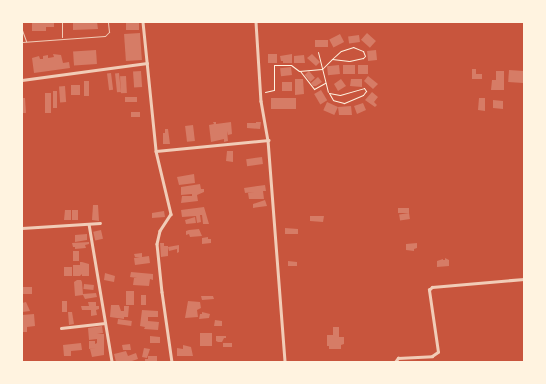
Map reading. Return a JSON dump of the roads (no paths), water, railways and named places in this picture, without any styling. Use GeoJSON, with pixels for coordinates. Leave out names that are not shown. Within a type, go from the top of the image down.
{"type":"FeatureCollection","features":[{"type":"Feature","properties":{"kind":"street"},"geometry":{"type":"LineString","coordinates":[[143,22],[156,151],[171,214],[160,232],[158,244],[162,292],[172,362]]}},
{"type":"Feature","properties":{"kind":"street"},"geometry":{"type":"LineString","coordinates":[[256,22],[261,93],[268,140],[285,362]]}},
{"type":"Feature","properties":{"kind":"street"},"geometry":{"type":"LineString","coordinates":[[22,80],[147,63]]}},
{"type":"Feature","properties":{"kind":"street"},"geometry":{"type":"LineString","coordinates":[[156,151],[268,140]]}},
{"type":"Feature","properties":{"kind":"street"},"geometry":{"type":"LineString","coordinates":[[22,228],[100,223]]}},
{"type":"Feature","properties":{"kind":"street"},"geometry":{"type":"LineString","coordinates":[[89,224],[112,362]]}},
{"type":"Feature","properties":{"kind":"street"},"geometry":{"type":"LineString","coordinates":[[395,362],[398,358],[432,356],[438,352],[429,290],[432,287],[524,279]]}},
{"type":"Feature","properties":{"kind":"street"},"geometry":{"type":"LineString","coordinates":[[61,328],[105,323]]}},
{"type":"Feature","properties":{"kind":"lane"},"geometry":{"type":"LineString","coordinates":[[62,22],[62,38]]}},
{"type":"Feature","properties":{"kind":"lane"},"geometry":{"type":"LineString","coordinates":[[22,42],[105,36],[109,32],[108,22]]}},
{"type":"Feature","properties":{"kind":"lane"},"geometry":{"type":"LineString","coordinates":[[22,30],[26,42]]}}]}
